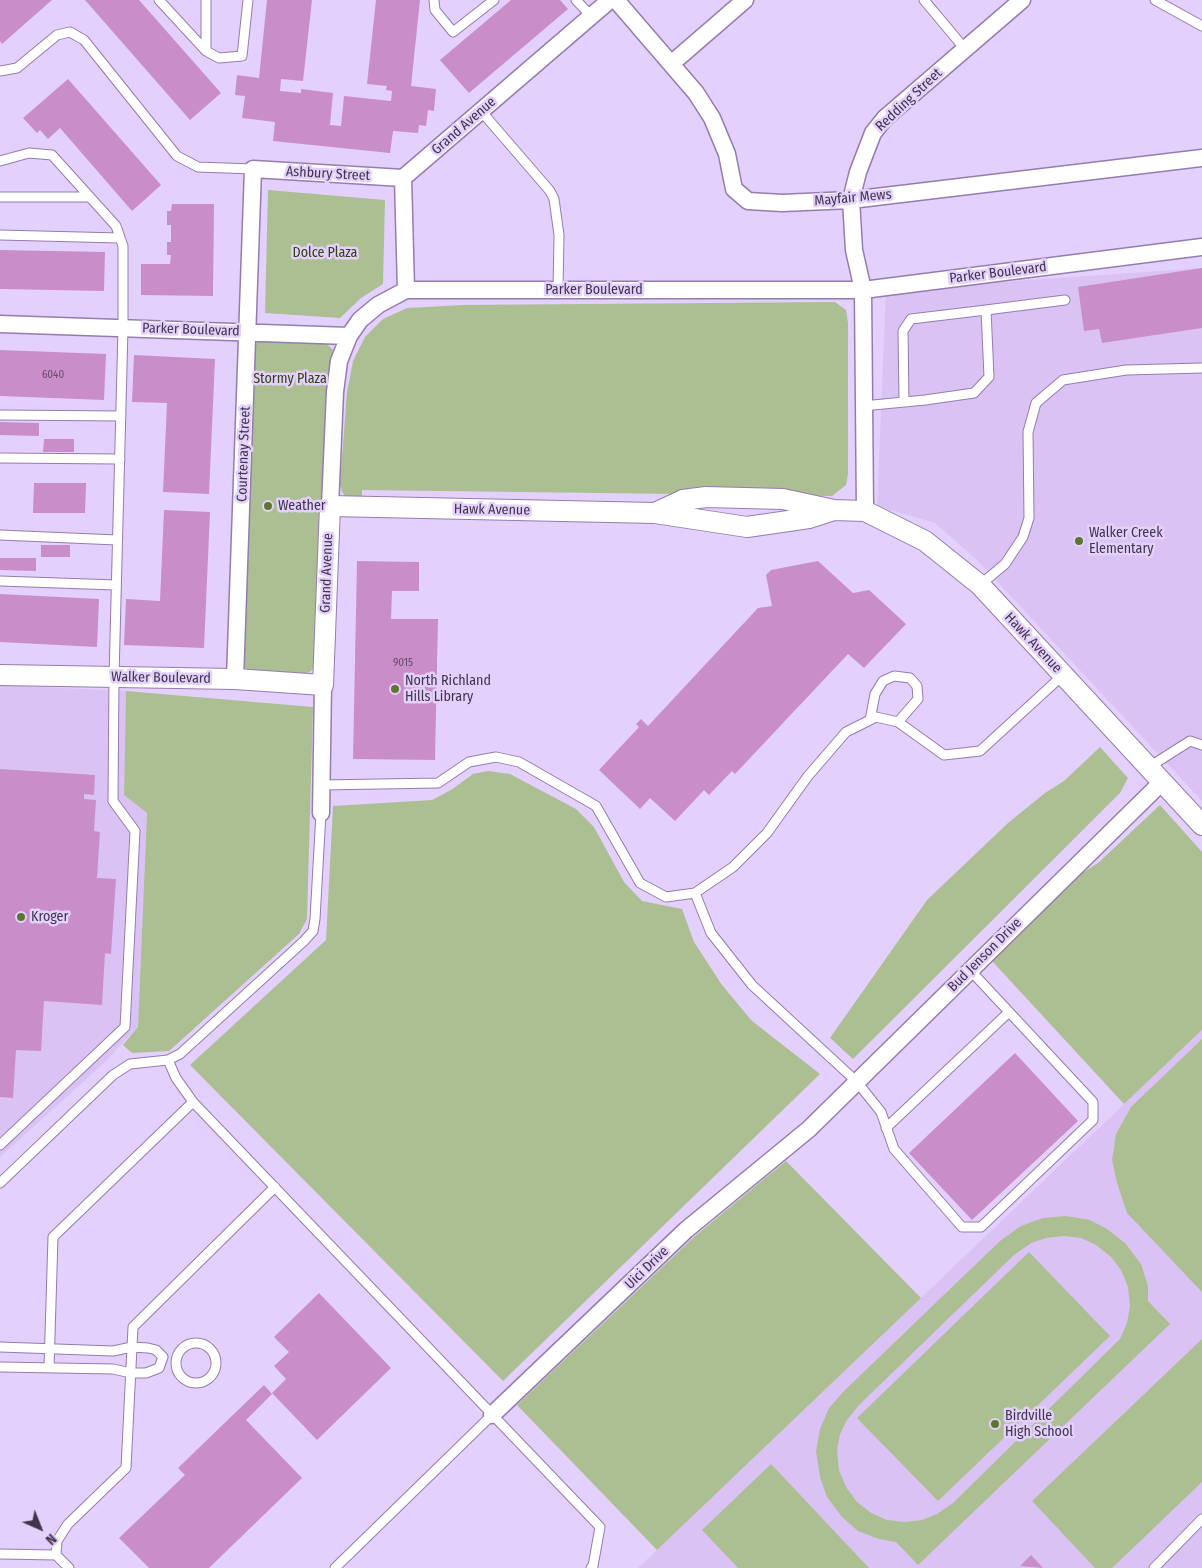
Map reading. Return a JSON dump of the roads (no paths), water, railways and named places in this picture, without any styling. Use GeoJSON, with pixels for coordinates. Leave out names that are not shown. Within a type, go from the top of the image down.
{"type":"FeatureCollection","features":[{"type":"Feature","properties":{"kind":"street","name":"Grand Avenue"},"geometry":{"type":"LineString","coordinates":[[403,178],[610,0]]}},
{"type":"Feature","properties":{"kind":"street","name":"Mayfair Mews"},"geometry":{"type":"LineString","coordinates":[[616,0],[696,93],[712,118],[727,154],[734,189],[748,201],[782,203],[851,200],[1202,158]]}},
{"type":"Feature","properties":{"kind":"street"},"geometry":{"type":"LineString","coordinates":[[670,64],[745,0]]}},
{"type":"Feature","properties":{"kind":"street","name":"Redding Street"},"geometry":{"type":"LineString","coordinates":[[865,511],[864,290],[854,250],[851,200],[865,149],[873,133],[885,118],[1022,0]]}},
{"type":"Feature","properties":{"kind":"street","name":"Ashbury Street"},"geometry":{"type":"LineString","coordinates":[[253,169],[403,178]]}},
{"type":"Feature","properties":{"kind":"street","name":"Courtenay Street"},"geometry":{"type":"LineString","coordinates":[[235,679],[253,169]]}},
{"type":"Feature","properties":{"kind":"street"},"geometry":{"type":"LineString","coordinates":[[403,178],[406,290]]}},
{"type":"Feature","properties":{"kind":"street","name":"Parker Boulevard"},"geometry":{"type":"LineString","coordinates":[[0,324],[349,336],[360,320],[378,305],[406,290],[864,290],[1202,247]]}},
{"type":"Feature","properties":{"kind":"street","name":"Grand Avenue"},"geometry":{"type":"LineString","coordinates":[[321,813],[323,686],[335,392],[339,361],[349,336]]}},
{"type":"Feature","properties":{"kind":"street","name":"Hawk Avenue"},"geometry":{"type":"LineString","coordinates":[[655,513],[683,500],[706,497],[783,499],[834,510],[865,511],[925,541],[980,585],[1202,824]]}},
{"type":"Feature","properties":{"kind":"street","name":"Hawk Avenue"},"geometry":{"type":"LineString","coordinates":[[330,506],[655,513],[747,527],[809,518],[834,510]]}},
{"type":"Feature","properties":{"kind":"street","name":"Walker Boulevard"},"geometry":{"type":"LineString","coordinates":[[0,675],[235,679],[323,686]]}},
{"type":"Feature","properties":{"kind":"street","name":"Bud Jenson Drive"},"geometry":{"type":"LineString","coordinates":[[809,1129],[970,970],[1155,774]]}},
{"type":"Feature","properties":{"kind":"street","name":"Uici Drive"},"geometry":{"type":"LineString","coordinates":[[492,1415],[686,1230],[809,1129]]}},
{"type":"Feature","properties":{"kind":"lane"},"geometry":{"type":"LineString","coordinates":[[159,0],[206,51],[219,58],[242,56],[248,0]]}},
{"type":"Feature","properties":{"kind":"lane"},"geometry":{"type":"LineString","coordinates":[[206,0],[206,51]]}},
{"type":"Feature","properties":{"kind":"lane"},"geometry":{"type":"LineString","coordinates":[[435,1],[435,10],[453,32],[494,0]]}},
{"type":"Feature","properties":{"kind":"lane"},"geometry":{"type":"LineString","coordinates":[[576,0],[591,16]]}},
{"type":"Feature","properties":{"kind":"lane"},"geometry":{"type":"LineString","coordinates":[[924,0],[965,49]]}},
{"type":"Feature","properties":{"kind":"lane"},"geometry":{"type":"LineString","coordinates":[[1155,0],[1202,26]]}},
{"type":"Feature","properties":{"kind":"lane"},"geometry":{"type":"LineString","coordinates":[[0,71],[17,68],[57,35],[70,32],[84,40],[177,156],[198,167],[253,169]]}},
{"type":"Feature","properties":{"kind":"lane"},"geometry":{"type":"LineString","coordinates":[[481,111],[550,191],[554,199],[559,235],[558,290]]}},
{"type":"Feature","properties":{"kind":"lane"},"geometry":{"type":"LineString","coordinates":[[0,161],[29,153],[52,155],[116,226],[123,246],[124,328],[117,540],[113,801],[135,831],[125,1027],[0,1145]]}},
{"type":"Feature","properties":{"kind":"lane"},"geometry":{"type":"LineString","coordinates":[[0,197],[90,197]]}},
{"type":"Feature","properties":{"kind":"lane"},"geometry":{"type":"LineString","coordinates":[[0,235],[120,238]]}},
{"type":"Feature","properties":{"kind":"lane"},"geometry":{"type":"LineString","coordinates":[[904,402],[903,331],[911,320],[1065,300]]}},
{"type":"Feature","properties":{"kind":"lane"},"geometry":{"type":"LineString","coordinates":[[864,406],[974,393],[989,377],[986,310]]}},
{"type":"Feature","properties":{"kind":"lane"},"geometry":{"type":"LineString","coordinates":[[980,585],[1005,564],[1023,537],[1030,518],[1028,432],[1036,403],[1063,380],[1126,370],[1202,368]]}},
{"type":"Feature","properties":{"kind":"lane"},"geometry":{"type":"LineString","coordinates":[[0,415],[121,416]]}},
{"type":"Feature","properties":{"kind":"lane"},"geometry":{"type":"LineString","coordinates":[[0,458],[120,459]]}},
{"type":"Feature","properties":{"kind":"lane"},"geometry":{"type":"LineString","coordinates":[[0,535],[117,540]]}},
{"type":"Feature","properties":{"kind":"lane"},"geometry":{"type":"LineString","coordinates":[[0,581],[116,584]]}},
{"type":"Feature","properties":{"kind":"lane"},"geometry":{"type":"LineString","coordinates":[[322,785],[438,783],[470,762],[496,757],[519,762],[596,806],[640,883],[666,897],[695,893],[733,867],[768,833],[808,776],[846,732],[876,717],[898,722],[944,755],[980,751],[1063,675]]}},
{"type":"Feature","properties":{"kind":"lane"},"geometry":{"type":"LineString","coordinates":[[870,720],[875,694],[883,681],[894,676],[910,678],[917,686],[918,700],[898,722]]}},
{"type":"Feature","properties":{"kind":"lane"},"geometry":{"type":"LineString","coordinates":[[1155,774],[1190,741],[1202,745]]}},
{"type":"Feature","properties":{"kind":"lane"},"geometry":{"type":"LineString","coordinates":[[0,1183],[113,1076],[130,1064],[168,1060],[180,1054],[313,931],[321,813]]}},
{"type":"Feature","properties":{"kind":"lane"},"geometry":{"type":"LineString","coordinates":[[695,893],[711,933],[752,985],[857,1082],[881,1112],[894,1149],[962,1227],[981,1227],[1092,1120],[1093,1102],[970,970]]}},
{"type":"Feature","properties":{"kind":"lane"},"geometry":{"type":"LineString","coordinates":[[886,1128],[1009,1012]]}},
{"type":"Feature","properties":{"kind":"lane"},"geometry":{"type":"LineString","coordinates":[[168,1060],[176,1078],[193,1102],[600,1527],[593,1566],[591,1568]]}},
{"type":"Feature","properties":{"kind":"lane"},"geometry":{"type":"LineString","coordinates":[[49,1368],[53,1237],[193,1102]]}},
{"type":"Feature","properties":{"kind":"lane"},"geometry":{"type":"LineString","coordinates":[[56,1554],[57,1541],[68,1524],[126,1468],[133,1327],[275,1186]]}},
{"type":"Feature","properties":{"kind":"lane"},"geometry":{"type":"LineString","coordinates":[[201,1344],[212,1352],[215,1364],[210,1376],[206,1380],[193,1383],[182,1378],[176,1366],[176,1360],[178,1354],[188,1345],[201,1344]]}},
{"type":"Feature","properties":{"kind":"lane"},"geometry":{"type":"LineString","coordinates":[[0,1347],[113,1351],[132,1347],[153,1349],[160,1353],[162,1359],[159,1368],[153,1371],[131,1373],[113,1369],[0,1367]]}},
{"type":"Feature","properties":{"kind":"lane"},"geometry":{"type":"LineString","coordinates":[[162,1359],[176,1360]]}},
{"type":"Feature","properties":{"kind":"lane"},"geometry":{"type":"LineString","coordinates":[[334,1568],[492,1415]]}},
{"type":"Feature","properties":{"kind":"lane"},"geometry":{"type":"LineString","coordinates":[[1154,1568],[1202,1519]]}},
{"type":"Feature","properties":{"kind":"lane"},"geometry":{"type":"LineString","coordinates":[[0,1554],[56,1554],[69,1568]]}},
{"type":"Feature","properties":{"kind":"place","name":"Weather"},"geometry":{"type":"Point","coordinates":[268,506]}},
{"type":"Feature","properties":{"kind":"place","name":"Walker Creek Elementary"},"geometry":{"type":"Point","coordinates":[1079,541]}},
{"type":"Feature","properties":{"kind":"place","name":"North Richland Hills Library"},"geometry":{"type":"Point","coordinates":[395,689]}},
{"type":"Feature","properties":{"kind":"place","name":"Kroger"},"geometry":{"type":"Point","coordinates":[21,917]}},
{"type":"Feature","properties":{"kind":"place","name":"Birdville High School"},"geometry":{"type":"Point","coordinates":[995,1424]}},
{"type":"Feature","properties":{"kind":"park label","name":"Dolce Plaza"},"geometry":{"type":"Point","coordinates":[325,253]}},
{"type":"Feature","properties":{"kind":"park label","name":"Stormy Plaza"},"geometry":{"type":"Point","coordinates":[290,379]}}]}
